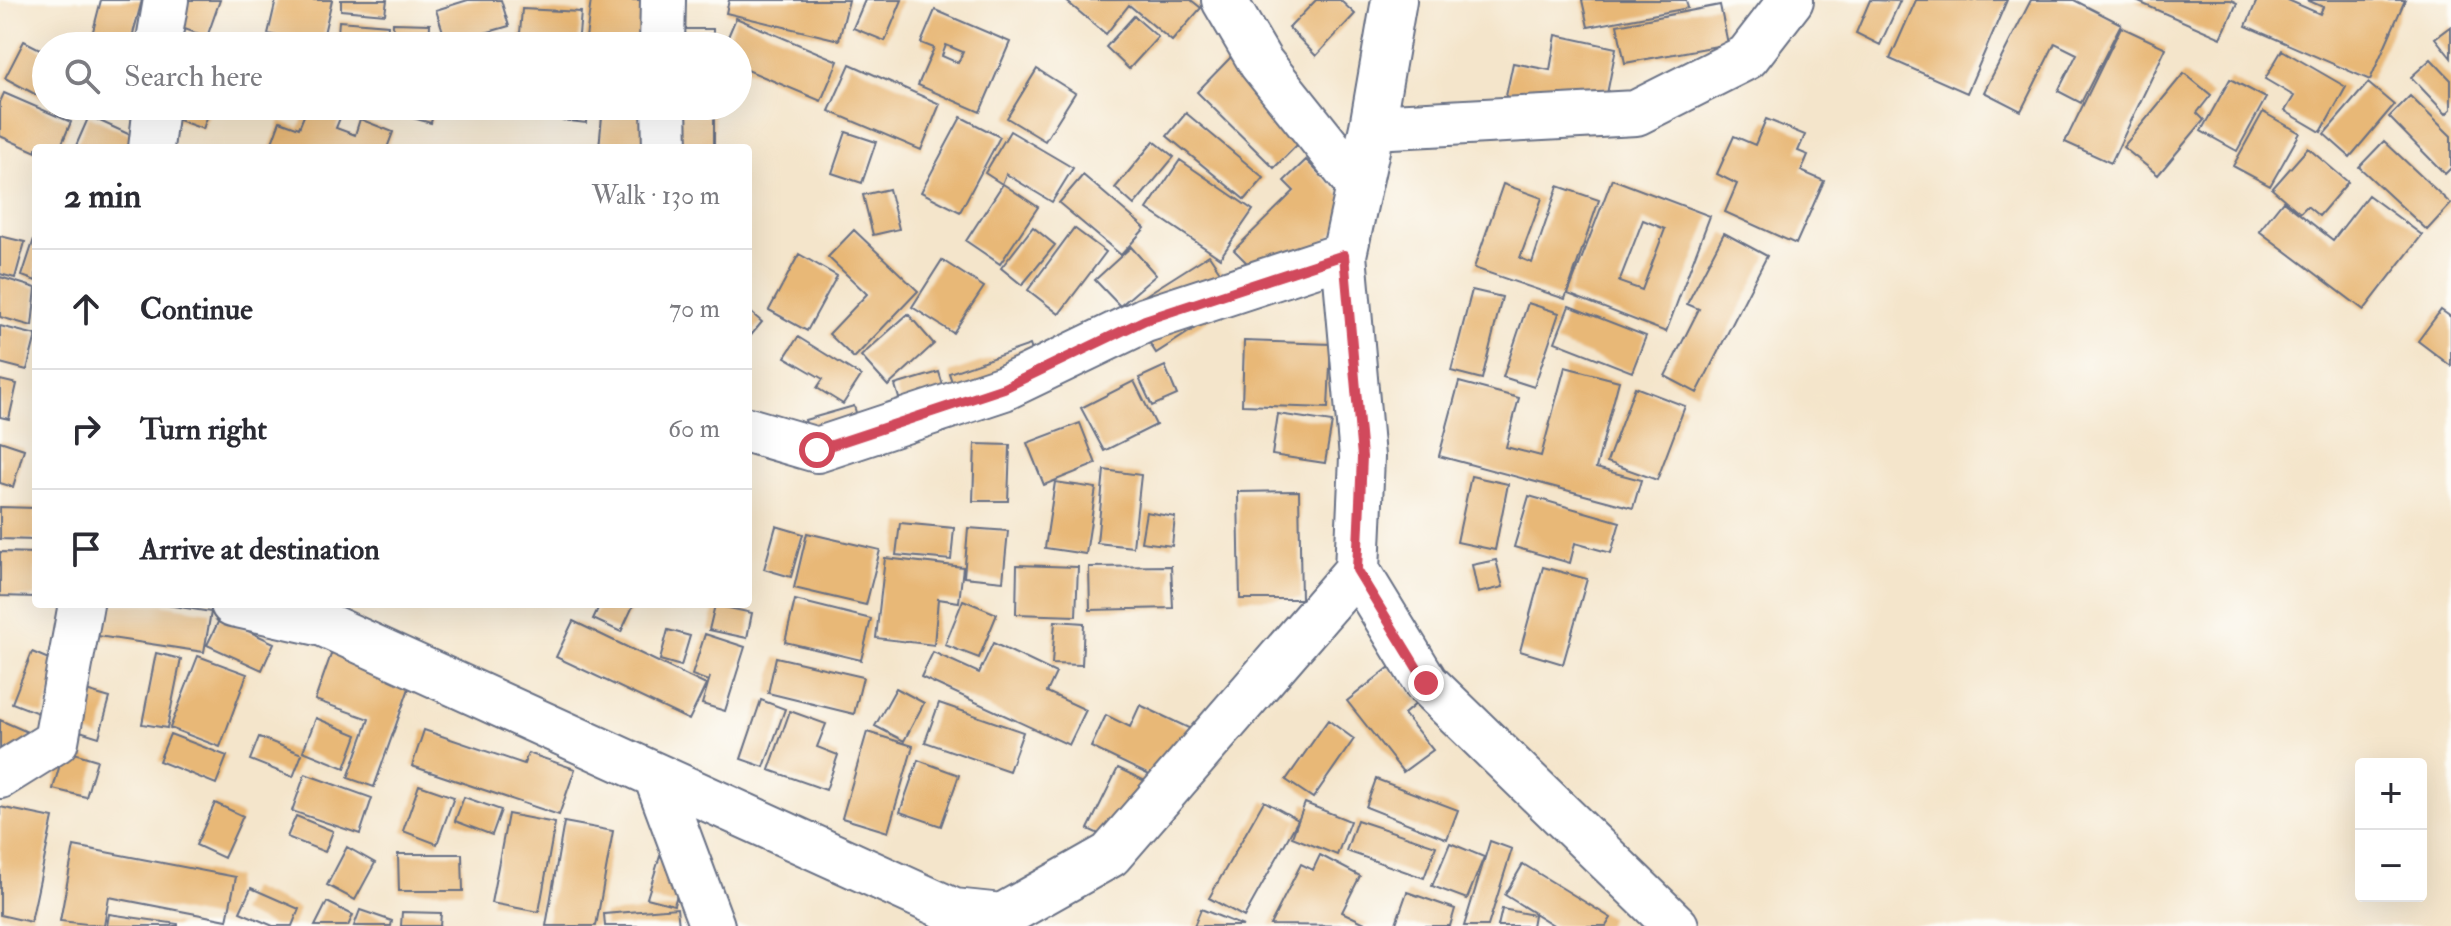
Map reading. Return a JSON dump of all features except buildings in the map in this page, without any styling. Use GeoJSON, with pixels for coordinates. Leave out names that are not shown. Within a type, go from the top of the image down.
{"type":"FeatureCollection","features":[{"type":"Feature","properties":{"kind":"street"},"geometry":{"type":"LineString","coordinates":[[158,32],[166,0]]}},
{"type":"Feature","properties":{"kind":"street"},"geometry":{"type":"LineString","coordinates":[[662,32],[663,0]]}},
{"type":"Feature","properties":{"kind":"street"},"geometry":{"type":"LineString","coordinates":[[1224,0],[1261,63],[1359,186]]}},
{"type":"Feature","properties":{"kind":"street"},"geometry":{"type":"LineString","coordinates":[[1394,0],[1372,127],[1344,255],[1362,457],[1357,570],[1426,683],[1676,926]]}},
{"type":"Feature","properties":{"kind":"street"},"geometry":{"type":"LineString","coordinates":[[1372,127],[1636,113],[1747,57],[1791,0]]}},
{"type":"Feature","properties":{"kind":"street"},"geometry":{"type":"LineString","coordinates":[[151,144],[154,120]]}},
{"type":"Feature","properties":{"kind":"street"},"geometry":{"type":"LineString","coordinates":[[664,120],[665,144]]}},
{"type":"Feature","properties":{"kind":"street"},"geometry":{"type":"LineString","coordinates":[[752,431],[817,450],[1004,388],[1145,320],[1344,255]]}},
{"type":"Feature","properties":{"kind":"street"},"geometry":{"type":"LineString","coordinates":[[251,608],[323,624],[954,911],[1002,916],[1110,855],[1357,570]]}},
{"type":"Feature","properties":{"kind":"street"},"geometry":{"type":"LineString","coordinates":[[0,776],[56,741],[80,608]]}},
{"type":"Feature","properties":{"kind":"street"},"geometry":{"type":"LineString","coordinates":[[656,776],[712,926]]}},
{"type":"Feature","properties":{"kind":"route"},"geometry":{"type":"LineString","coordinates":[[817,450],[1004,388],[1145,320],[1344,255],[1362,457],[1357,570],[1426,683]]}}]}
